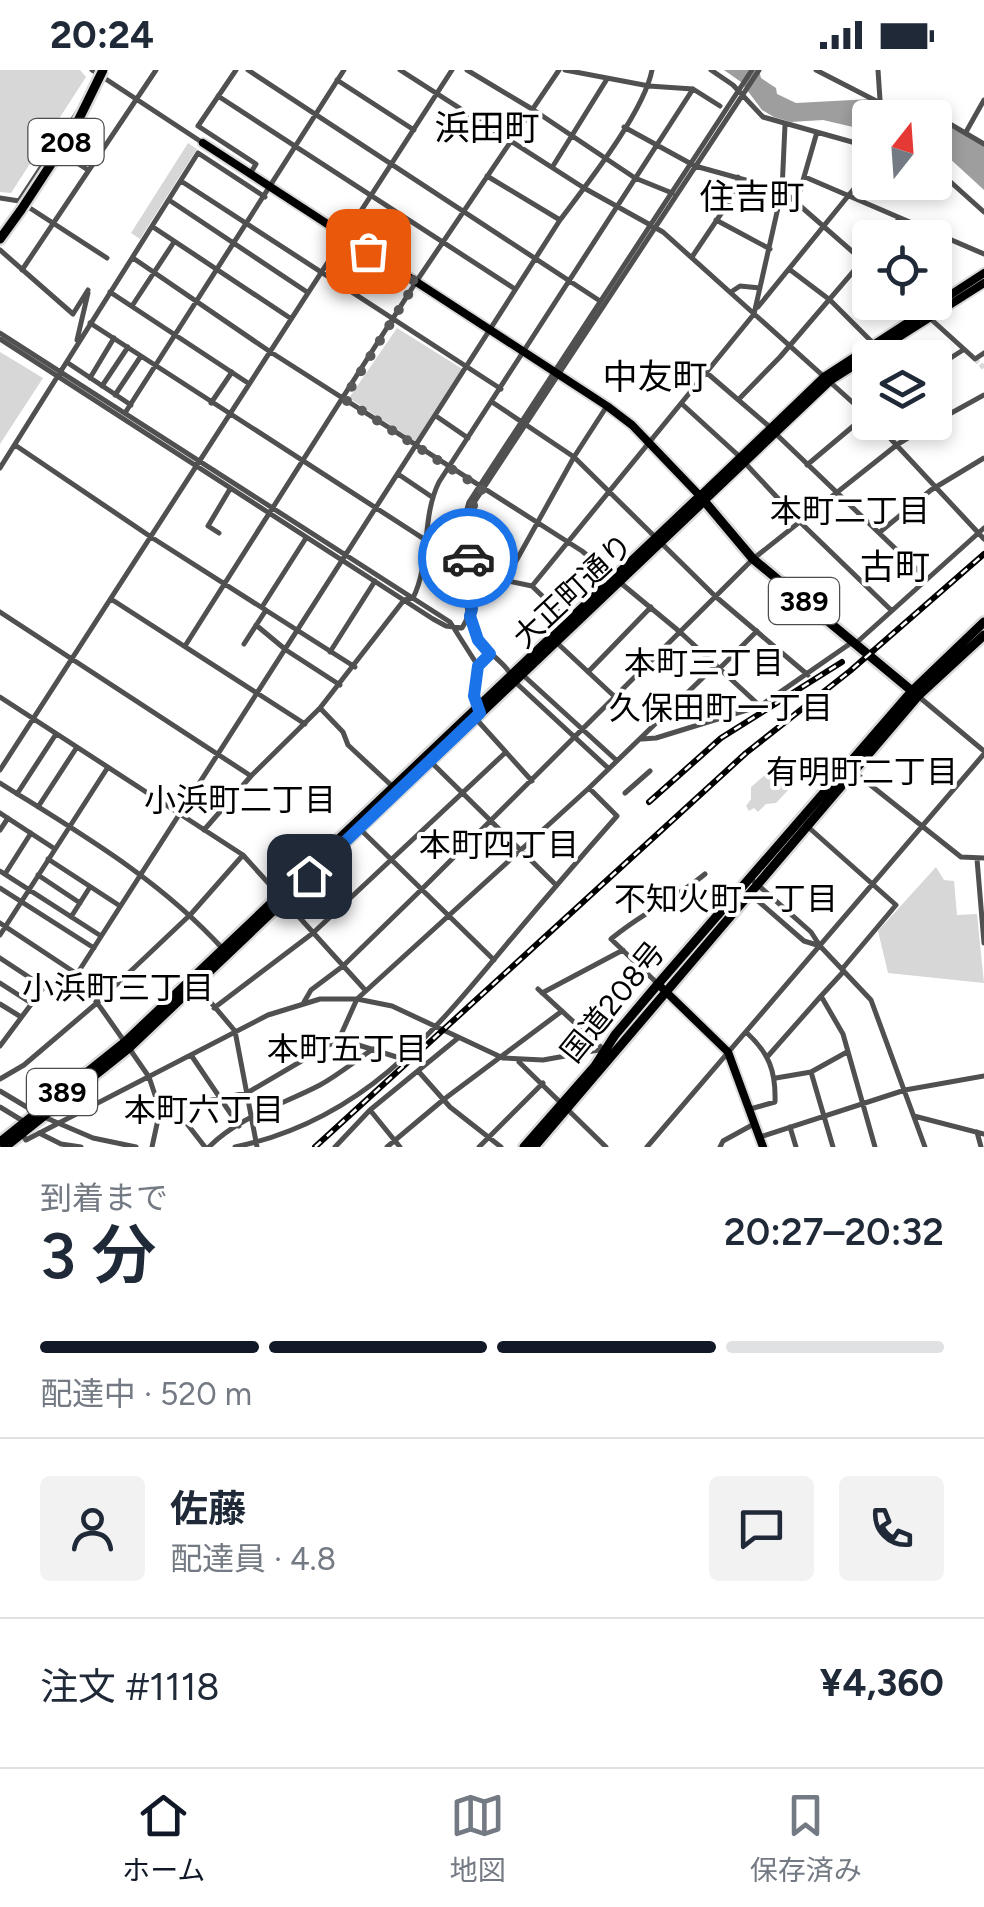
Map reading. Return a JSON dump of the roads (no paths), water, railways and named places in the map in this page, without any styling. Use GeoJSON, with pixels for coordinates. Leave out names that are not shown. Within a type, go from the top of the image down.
{"type":"FeatureCollection","features":[{"type":"Feature","properties":{"kind":"highway","name":"208"},"geometry":{"type":"LineString","coordinates":[[0,239],[74,130],[102,73]]}},
{"type":"Feature","properties":{"kind":"highway","name":"大正町通り"},"geometry":{"type":"LineString","coordinates":[[127,1045],[196,984],[395,789],[702,499]]}},
{"type":"Feature","properties":{"kind":"highway","name":"389"},"geometry":{"type":"LineString","coordinates":[[702,499],[753,559],[915,694]]}},
{"type":"Feature","properties":{"kind":"highway","name":"大正町通り"},"geometry":{"type":"LineString","coordinates":[[553,640],[568,621],[617,579]]}},
{"type":"Feature","properties":{"kind":"highway","name":"国道208号"},"geometry":{"type":"LineString","coordinates":[[534,1147],[594,1066],[915,694],[984,622]]}},
{"type":"Feature","properties":{"kind":"highway","name":"国道208号"},"geometry":{"type":"LineString","coordinates":[[750,886],[854,772],[915,694],[984,635]]}},
{"type":"Feature","properties":{"kind":"highway","name":"大正町通り"},"geometry":{"type":"LineString","coordinates":[[127,1045],[222,948],[359,829],[395,789],[430,761],[477,713]]}},
{"type":"Feature","properties":{"kind":"highway","name":"389"},"geometry":{"type":"LineString","coordinates":[[2,1144],[24,1122],[40,1115],[127,1045]]}},
{"type":"Feature","properties":{"kind":"highway","name":"国道208号"},"geometry":{"type":"LineString","coordinates":[[524,1147],[565,1105]]}},
{"type":"Feature","properties":{"kind":"highway","name":"389"},"geometry":{"type":"LineString","coordinates":[[2,1144],[24,1140],[40,1115]]}},
{"type":"Feature","properties":{"kind":"main road"},"geometry":{"type":"LineString","coordinates":[[203,142],[607,406],[650,443],[702,499],[827,379],[852,360]]}},
{"type":"Feature","properties":{"kind":"main road"},"geometry":{"type":"LineString","coordinates":[[952,296],[984,273]]}},
{"type":"Feature","properties":{"kind":"main road"},"geometry":{"type":"LineString","coordinates":[[952,301],[984,283]]}},
{"type":"Feature","properties":{"kind":"main road"},"geometry":{"type":"LineString","coordinates":[[881,340],[917,320]]}},
{"type":"Feature","properties":{"kind":"main road"},"geometry":{"type":"LineString","coordinates":[[827,379],[918,320]]}},
{"type":"Feature","properties":{"kind":"main road"},"geometry":{"type":"LineString","coordinates":[[662,987],[728,1052],[761,1142]]}},
{"type":"Feature","properties":{"kind":"street"},"geometry":{"type":"LineString","coordinates":[[92,70],[203,142]]}},
{"type":"Feature","properties":{"kind":"street"},"geometry":{"type":"LineString","coordinates":[[22,270],[156,70]]}},
{"type":"Feature","properties":{"kind":"street"},"geometry":{"type":"LineString","coordinates":[[236,70],[198,126],[256,164],[250,174]]}},
{"type":"Feature","properties":{"kind":"street"},"geometry":{"type":"LineString","coordinates":[[248,70],[600,302]]}},
{"type":"Feature","properties":{"kind":"street"},"geometry":{"type":"LineString","coordinates":[[124,416],[344,70]]}},
{"type":"Feature","properties":{"kind":"street"},"geometry":{"type":"LineString","coordinates":[[400,70],[584,188],[653,226],[692,256],[852,401]]}},
{"type":"Feature","properties":{"kind":"street"},"geometry":{"type":"LineString","coordinates":[[0,770],[452,70]]}},
{"type":"Feature","properties":{"kind":"street"},"geometry":{"type":"LineString","coordinates":[[466,70],[532,108],[635,178],[673,194]]}},
{"type":"Feature","properties":{"kind":"street"},"geometry":{"type":"LineString","coordinates":[[185,646],[442,242],[562,70],[607,80],[693,89],[720,106]]}},
{"type":"Feature","properties":{"kind":"street"},"geometry":{"type":"LineString","coordinates":[[0,1046],[44,987],[70,981],[94,948],[560,220],[624,127],[649,86],[652,70]]}},
{"type":"Feature","properties":{"kind":"street"},"geometry":{"type":"LineString","coordinates":[[710,70],[741,91],[756,113],[785,125],[852,142]]}},
{"type":"Feature","properties":{"kind":"street"},"geometry":{"type":"LineString","coordinates":[[816,70],[880,100],[878,70]]}},
{"type":"Feature","properties":{"kind":"street"},"geometry":{"type":"LineString","coordinates":[[616,760],[478,640],[470,616],[469,513],[556,372],[755,72]]}},
{"type":"Feature","properties":{"kind":"street"},"geometry":{"type":"LineString","coordinates":[[20,206],[102,73]]}},
{"type":"Feature","properties":{"kind":"street"},"geometry":{"type":"LineString","coordinates":[[337,80],[415,131]]}},
{"type":"Feature","properties":{"kind":"street"},"geometry":{"type":"LineString","coordinates":[[553,166],[607,80]]}},
{"type":"Feature","properties":{"kind":"street"},"geometry":{"type":"LineString","coordinates":[[413,598],[428,542],[432,497],[693,89]]}},
{"type":"Feature","properties":{"kind":"street"},"geometry":{"type":"LineString","coordinates":[[218,96],[515,290]]}},
{"type":"Feature","properties":{"kind":"street"},"geometry":{"type":"LineString","coordinates":[[966,132],[984,100]]}},
{"type":"Feature","properties":{"kind":"street"},"geometry":{"type":"LineString","coordinates":[[952,124],[984,144]]}},
{"type":"Feature","properties":{"kind":"street"},"geometry":{"type":"LineString","coordinates":[[755,312],[782,190],[785,125]]}},
{"type":"Feature","properties":{"kind":"street"},"geometry":{"type":"LineString","coordinates":[[624,127],[693,165],[782,190],[852,251]]}},
{"type":"Feature","properties":{"kind":"street"},"geometry":{"type":"LineString","coordinates":[[796,200],[818,132]]}},
{"type":"Feature","properties":{"kind":"street"},"geometry":{"type":"LineString","coordinates":[[54,147],[88,170]]}},
{"type":"Feature","properties":{"kind":"street"},"geometry":{"type":"LineString","coordinates":[[0,468],[198,154],[264,197]]}},
{"type":"Feature","properties":{"kind":"street"},"geometry":{"type":"LineString","coordinates":[[487,176],[560,220]]}},
{"type":"Feature","properties":{"kind":"street"},"geometry":{"type":"LineString","coordinates":[[692,256],[737,190],[738,177]]}},
{"type":"Feature","properties":{"kind":"street"},"geometry":{"type":"LineString","coordinates":[[805,177],[984,254]]}},
{"type":"Feature","properties":{"kind":"street"},"geometry":{"type":"LineString","coordinates":[[181,180],[500,389]]}},
{"type":"Feature","properties":{"kind":"street"},"geometry":{"type":"LineString","coordinates":[[952,183],[984,212]]}},
{"type":"Feature","properties":{"kind":"street"},"geometry":{"type":"LineString","coordinates":[[532,586],[852,190]]}},
{"type":"Feature","properties":{"kind":"street"},"geometry":{"type":"LineString","coordinates":[[0,198],[52,223],[106,258]]}},
{"type":"Feature","properties":{"kind":"street"},"geometry":{"type":"LineString","coordinates":[[169,200],[307,292]]}},
{"type":"Feature","properties":{"kind":"street"},"geometry":{"type":"LineString","coordinates":[[716,220],[770,249]]}},
{"type":"Feature","properties":{"kind":"street"},"geometry":{"type":"LineString","coordinates":[[556,372],[653,226]]}},
{"type":"Feature","properties":{"kind":"street"},"geometry":{"type":"LineString","coordinates":[[153,227],[290,318]]}},
{"type":"Feature","properties":{"kind":"street"},"geometry":{"type":"LineString","coordinates":[[132,306],[175,241]]}},
{"type":"Feature","properties":{"kind":"street"},"geometry":{"type":"LineString","coordinates":[[0,250],[72,314],[88,290],[76,347]]}},
{"type":"Feature","properties":{"kind":"street"},"geometry":{"type":"LineString","coordinates":[[132,258],[269,351],[568,542],[651,607],[760,706]]}},
{"type":"Feature","properties":{"kind":"street"},"geometry":{"type":"LineString","coordinates":[[789,270],[830,300],[870,340]]}},
{"type":"Feature","properties":{"kind":"street"},"geometry":{"type":"LineString","coordinates":[[740,398],[852,272]]}},
{"type":"Feature","properties":{"kind":"street"},"geometry":{"type":"LineString","coordinates":[[731,292],[740,286],[760,288]]}},
{"type":"Feature","properties":{"kind":"street"},"geometry":{"type":"LineString","coordinates":[[110,292],[248,382]]}},
{"type":"Feature","properties":{"kind":"street"},"geometry":{"type":"LineString","coordinates":[[931,320],[976,360],[984,353]]}},
{"type":"Feature","properties":{"kind":"street"},"geometry":{"type":"LineString","coordinates":[[90,324],[428,542],[467,562]]}},
{"type":"Feature","properties":{"kind":"street"},"geometry":{"type":"LineString","coordinates":[[0,336],[446,626],[462,628],[470,616],[467,562]]}},
{"type":"Feature","properties":{"kind":"street"},"geometry":{"type":"LineString","coordinates":[[90,378],[114,338]]}},
{"type":"Feature","properties":{"kind":"street"},"geometry":{"type":"LineString","coordinates":[[91,395],[128,347]]}},
{"type":"Feature","properties":{"kind":"street"},"geometry":{"type":"LineString","coordinates":[[952,357],[963,350]]}},
{"type":"Feature","properties":{"kind":"street"},"geometry":{"type":"LineString","coordinates":[[115,395],[141,356]]}},
{"type":"Feature","properties":{"kind":"street"},"geometry":{"type":"LineString","coordinates":[[68,363],[131,405]]}},
{"type":"Feature","properties":{"kind":"street"},"geometry":{"type":"LineString","coordinates":[[211,403],[232,372]]}},
{"type":"Feature","properties":{"kind":"street"},"geometry":{"type":"LineString","coordinates":[[707,373],[740,398],[926,578]]}},
{"type":"Feature","properties":{"kind":"street"},"geometry":{"type":"LineString","coordinates":[[952,413],[984,395]]}},
{"type":"Feature","properties":{"kind":"street"},"geometry":{"type":"LineString","coordinates":[[492,402],[574,458],[715,596],[808,674]]}},
{"type":"Feature","properties":{"kind":"street"},"geometry":{"type":"LineString","coordinates":[[682,404],[892,610]]}},
{"type":"Feature","properties":{"kind":"street"},"geometry":{"type":"LineString","coordinates":[[506,580],[607,406]]}},
{"type":"Feature","properties":{"kind":"street"},"geometry":{"type":"LineString","coordinates":[[436,416],[468,438]]}},
{"type":"Feature","properties":{"kind":"street"},"geometry":{"type":"LineString","coordinates":[[807,465],[852,431]]}},
{"type":"Feature","properties":{"kind":"street"},"geometry":{"type":"LineString","coordinates":[[894,440],[934,487],[981,530],[984,539]]}},
{"type":"Feature","properties":{"kind":"street"},"geometry":{"type":"LineString","coordinates":[[304,1002],[312,990],[343,966],[492,821],[753,559],[905,440]]}},
{"type":"Feature","properties":{"kind":"street"},"geometry":{"type":"LineString","coordinates":[[15,445],[355,667]]}},
{"type":"Feature","properties":{"kind":"street"},"geometry":{"type":"LineString","coordinates":[[880,532],[934,487],[984,458]]}},
{"type":"Feature","properties":{"kind":"street"},"geometry":{"type":"LineString","coordinates":[[196,464],[307,538],[413,598],[456,628],[457,638],[474,654],[478,666],[477,713],[532,781]]}},
{"type":"Feature","properties":{"kind":"street"},"geometry":{"type":"LineString","coordinates":[[398,474],[432,497]]}},
{"type":"Feature","properties":{"kind":"street"},"geometry":{"type":"LineString","coordinates":[[218,532],[208,526],[230,489]]}},
{"type":"Feature","properties":{"kind":"street"},"geometry":{"type":"LineString","coordinates":[[639,739],[656,738],[760,706],[854,643],[981,530]]}},
{"type":"Feature","properties":{"kind":"street"},"geometry":{"type":"LineString","coordinates":[[244,644],[307,538]]}},
{"type":"Feature","properties":{"kind":"street"},"geometry":{"type":"LineString","coordinates":[[469,573],[532,586],[568,621]]}},
{"type":"Feature","properties":{"kind":"street"},"geometry":{"type":"LineString","coordinates":[[330,652],[375,581]]}},
{"type":"Feature","properties":{"kind":"street"},"geometry":{"type":"LineString","coordinates":[[204,830],[340,685],[404,600],[413,598]]}},
{"type":"Feature","properties":{"kind":"street"},"geometry":{"type":"LineString","coordinates":[[111,599],[305,724]]}},
{"type":"Feature","properties":{"kind":"street"},"geometry":{"type":"LineString","coordinates":[[588,672],[651,607]]}},
{"type":"Feature","properties":{"kind":"street"},"geometry":{"type":"LineString","coordinates":[[0,612],[251,776]]}},
{"type":"Feature","properties":{"kind":"street"},"geometry":{"type":"LineString","coordinates":[[256,625],[340,685]]}},
{"type":"Feature","properties":{"kind":"street"},"geometry":{"type":"LineString","coordinates":[[160,1110],[247,1093],[339,1039],[358,999],[757,631]]}},
{"type":"Feature","properties":{"kind":"street"},"geometry":{"type":"LineString","coordinates":[[553,640],[614,697]]}},
{"type":"Feature","properties":{"kind":"street"},"geometry":{"type":"LineString","coordinates":[[478,666],[490,654]]}},
{"type":"Feature","properties":{"kind":"street"},"geometry":{"type":"LineString","coordinates":[[516,676],[608,768]]}},
{"type":"Feature","properties":{"kind":"street"},"geometry":{"type":"LineString","coordinates":[[646,1147],[984,753],[915,694]]}},
{"type":"Feature","properties":{"kind":"street"},"geometry":{"type":"LineString","coordinates":[[0,697],[243,856],[373,1002]]}},
{"type":"Feature","properties":{"kind":"street"},"geometry":{"type":"LineString","coordinates":[[320,708],[343,732],[348,746],[395,789]]}},
{"type":"Feature","properties":{"kind":"street"},"geometry":{"type":"LineString","coordinates":[[17,794],[56,734]]}},
{"type":"Feature","properties":{"kind":"street"},"geometry":{"type":"LineString","coordinates":[[38,807],[77,747]]}},
{"type":"Feature","properties":{"kind":"street"},"geometry":{"type":"LineString","coordinates":[[214,1008],[313,933],[506,752]]}},
{"type":"Feature","properties":{"kind":"street"},"geometry":{"type":"LineString","coordinates":[[430,761],[556,886]]}},
{"type":"Feature","properties":{"kind":"street"},"geometry":{"type":"LineString","coordinates":[[0,935],[108,767]]}},
{"type":"Feature","properties":{"kind":"street"},"geometry":{"type":"LineString","coordinates":[[625,793],[650,771]]}},
{"type":"Feature","properties":{"kind":"street"},"geometry":{"type":"LineString","coordinates":[[854,772],[961,856],[980,858],[984,943]]}},
{"type":"Feature","properties":{"kind":"street"},"geometry":{"type":"LineString","coordinates":[[0,783],[141,872],[191,914],[222,948]]}},
{"type":"Feature","properties":{"kind":"street"},"geometry":{"type":"LineString","coordinates":[[235,1147],[256,1145],[335,1112],[373,1086],[438,1026],[616,816],[589,788]]}},
{"type":"Feature","properties":{"kind":"street"},"geometry":{"type":"LineString","coordinates":[[0,813],[55,848]]}},
{"type":"Feature","properties":{"kind":"street"},"geometry":{"type":"LineString","coordinates":[[0,830],[8,818]]}},
{"type":"Feature","properties":{"kind":"street"},"geometry":{"type":"LineString","coordinates":[[768,1056],[896,905],[807,826]]}},
{"type":"Feature","properties":{"kind":"street"},"geometry":{"type":"LineString","coordinates":[[359,829],[494,960]]}},
{"type":"Feature","properties":{"kind":"street"},"geometry":{"type":"LineString","coordinates":[[32,833],[2,872],[101,936]]}},
{"type":"Feature","properties":{"kind":"street"},"geometry":{"type":"LineString","coordinates":[[0,1079],[24,1065],[98,1002],[191,914],[243,856]]}},
{"type":"Feature","properties":{"kind":"street"},"geometry":{"type":"LineString","coordinates":[[48,859],[120,906]]}},
{"type":"Feature","properties":{"kind":"street"},"geometry":{"type":"LineString","coordinates":[[662,987],[611,939],[632,921],[675,899],[705,874]]}},
{"type":"Feature","properties":{"kind":"street"},"geometry":{"type":"LineString","coordinates":[[38,875],[80,903]]}},
{"type":"Feature","properties":{"kind":"street"},"geometry":{"type":"LineString","coordinates":[[71,917],[90,886]]}},
{"type":"Feature","properties":{"kind":"street"},"geometry":{"type":"LineString","coordinates":[[750,886],[811,932],[863,988],[876,1009],[925,1147]]}},
{"type":"Feature","properties":{"kind":"street"},"geometry":{"type":"LineString","coordinates":[[750,886],[804,942],[820,946]]}},
{"type":"Feature","properties":{"kind":"street"},"geometry":{"type":"LineString","coordinates":[[0,888],[94,948]]}},
{"type":"Feature","properties":{"kind":"street"},"geometry":{"type":"LineString","coordinates":[[3,925],[76,974],[149,1077],[160,1110],[152,1147]]}},
{"type":"Feature","properties":{"kind":"street"},"geometry":{"type":"LineString","coordinates":[[608,1053],[540,991],[623,950]]}},
{"type":"Feature","properties":{"kind":"street"},"geometry":{"type":"LineString","coordinates":[[0,958],[44,987]]}},
{"type":"Feature","properties":{"kind":"street"},"geometry":{"type":"LineString","coordinates":[[0,983],[32,1003]]}},
{"type":"Feature","properties":{"kind":"street"},"geometry":{"type":"LineString","coordinates":[[196,984],[235,1031],[256,1145]]}},
{"type":"Feature","properties":{"kind":"street"},"geometry":{"type":"LineString","coordinates":[[820,996],[843,1034],[875,1147]]}},
{"type":"Feature","properties":{"kind":"street"},"geometry":{"type":"LineString","coordinates":[[24,1140],[235,1031],[304,1002],[373,1002],[414,1014],[504,1058],[555,1059],[608,1053]]}},
{"type":"Feature","properties":{"kind":"street"},"geometry":{"type":"LineString","coordinates":[[0,1004],[20,1018]]}},
{"type":"Feature","properties":{"kind":"street"},"geometry":{"type":"LineString","coordinates":[[387,1147],[397,1144],[443,1100],[504,1058],[562,1010]]}},
{"type":"Feature","properties":{"kind":"street"},"geometry":{"type":"LineString","coordinates":[[0,1026],[9,1032]]}},
{"type":"Feature","properties":{"kind":"street"},"geometry":{"type":"LineString","coordinates":[[746,1032],[768,1056],[776,1078],[776,1102],[749,1109]]}},
{"type":"Feature","properties":{"kind":"street"},"geometry":{"type":"LineString","coordinates":[[335,1147],[370,1110],[458,1038]]}},
{"type":"Feature","properties":{"kind":"street"},"geometry":{"type":"LineString","coordinates":[[339,1039],[403,1059]]}},
{"type":"Feature","properties":{"kind":"street"},"geometry":{"type":"LineString","coordinates":[[174,1108],[207,1147],[252,1118],[316,1087],[373,1050]]}},
{"type":"Feature","properties":{"kind":"street"},"geometry":{"type":"LineString","coordinates":[[776,1078],[811,1072],[848,1052]]}},
{"type":"Feature","properties":{"kind":"street"},"geometry":{"type":"LineString","coordinates":[[191,1055],[239,1126]]}},
{"type":"Feature","properties":{"kind":"street"},"geometry":{"type":"LineString","coordinates":[[517,1060],[606,1147]]}},
{"type":"Feature","properties":{"kind":"street"},"geometry":{"type":"LineString","coordinates":[[419,1072],[443,1100],[501,1147]]}},
{"type":"Feature","properties":{"kind":"street"},"geometry":{"type":"LineString","coordinates":[[811,1072],[833,1147]]}},
{"type":"Feature","properties":{"kind":"street"},"geometry":{"type":"LineString","coordinates":[[761,1142],[790,1127],[905,1090],[984,1076]]}},
{"type":"Feature","properties":{"kind":"street"},"geometry":{"type":"LineString","coordinates":[[479,1147],[543,1083]]}},
{"type":"Feature","properties":{"kind":"street"},"geometry":{"type":"LineString","coordinates":[[0,1090],[58,1124],[93,1138],[136,1147]]}},
{"type":"Feature","properties":{"kind":"street"},"geometry":{"type":"LineString","coordinates":[[0,1107],[24,1122]]}},
{"type":"Feature","properties":{"kind":"street"},"geometry":{"type":"LineString","coordinates":[[370,1110],[397,1144]]}},
{"type":"Feature","properties":{"kind":"street"},"geometry":{"type":"LineString","coordinates":[[914,1116],[980,1133],[980,1147]]}},
{"type":"Feature","properties":{"kind":"street"},"geometry":{"type":"LineString","coordinates":[[720,1147],[723,1141],[754,1123]]}},
{"type":"Feature","properties":{"kind":"street"},"geometry":{"type":"LineString","coordinates":[[790,1127],[795,1147]]}},
{"type":"Feature","properties":{"kind":"street"},"geometry":{"type":"LineString","coordinates":[[38,1134],[61,1144],[82,1147]]}},
{"type":"Feature","properties":{"kind":"tunnel"},"geometry":{"type":"LineString","coordinates":[[975,359],[984,368]]}},
{"type":"Feature","properties":{"kind":"railway"},"geometry":{"type":"LineString","coordinates":[[315,1147],[746,753],[850,671],[984,554]]}},
{"type":"Feature","properties":{"kind":"railway"},"geometry":{"type":"LineString","coordinates":[[649,802],[721,738],[842,662]]}},
{"type":"Feature","properties":{"kind":"district","name":"浜田町"},"geometry":{"type":"Point","coordinates":[487,128]}},
{"type":"Feature","properties":{"kind":"district","name":"住吉町"},"geometry":{"type":"Point","coordinates":[752,197]}},
{"type":"Feature","properties":{"kind":"district","name":"中友町"},"geometry":{"type":"Point","coordinates":[655,377]}},
{"type":"Feature","properties":{"kind":"district","name":"本町二丁目"},"geometry":{"type":"Point","coordinates":[850,511]}},
{"type":"Feature","properties":{"kind":"district","name":"古町"},"geometry":{"type":"Point","coordinates":[895,567]}},
{"type":"Feature","properties":{"kind":"district","name":"本町三丁目"},"geometry":{"type":"Point","coordinates":[704,663]}},
{"type":"Feature","properties":{"kind":"district","name":"久保田町一丁目"},"geometry":{"type":"Point","coordinates":[721,708]}},
{"type":"Feature","properties":{"kind":"district","name":"有明町二丁目"},"geometry":{"type":"Point","coordinates":[862,772]}},
{"type":"Feature","properties":{"kind":"district","name":"小浜町二丁目"},"geometry":{"type":"Point","coordinates":[240,800]}},
{"type":"Feature","properties":{"kind":"district","name":"本町四丁目"},"geometry":{"type":"Point","coordinates":[499,845]}},
{"type":"Feature","properties":{"kind":"district","name":"不知火町一丁目"},"geometry":{"type":"Point","coordinates":[726,899]}},
{"type":"Feature","properties":{"kind":"district","name":"小浜町三丁目"},"geometry":{"type":"Point","coordinates":[118,988]}},
{"type":"Feature","properties":{"kind":"district","name":"本町五丁目"},"geometry":{"type":"Point","coordinates":[347,1049]}},
{"type":"Feature","properties":{"kind":"district","name":"本町六丁目"},"geometry":{"type":"Point","coordinates":[204,1110]}}]}
